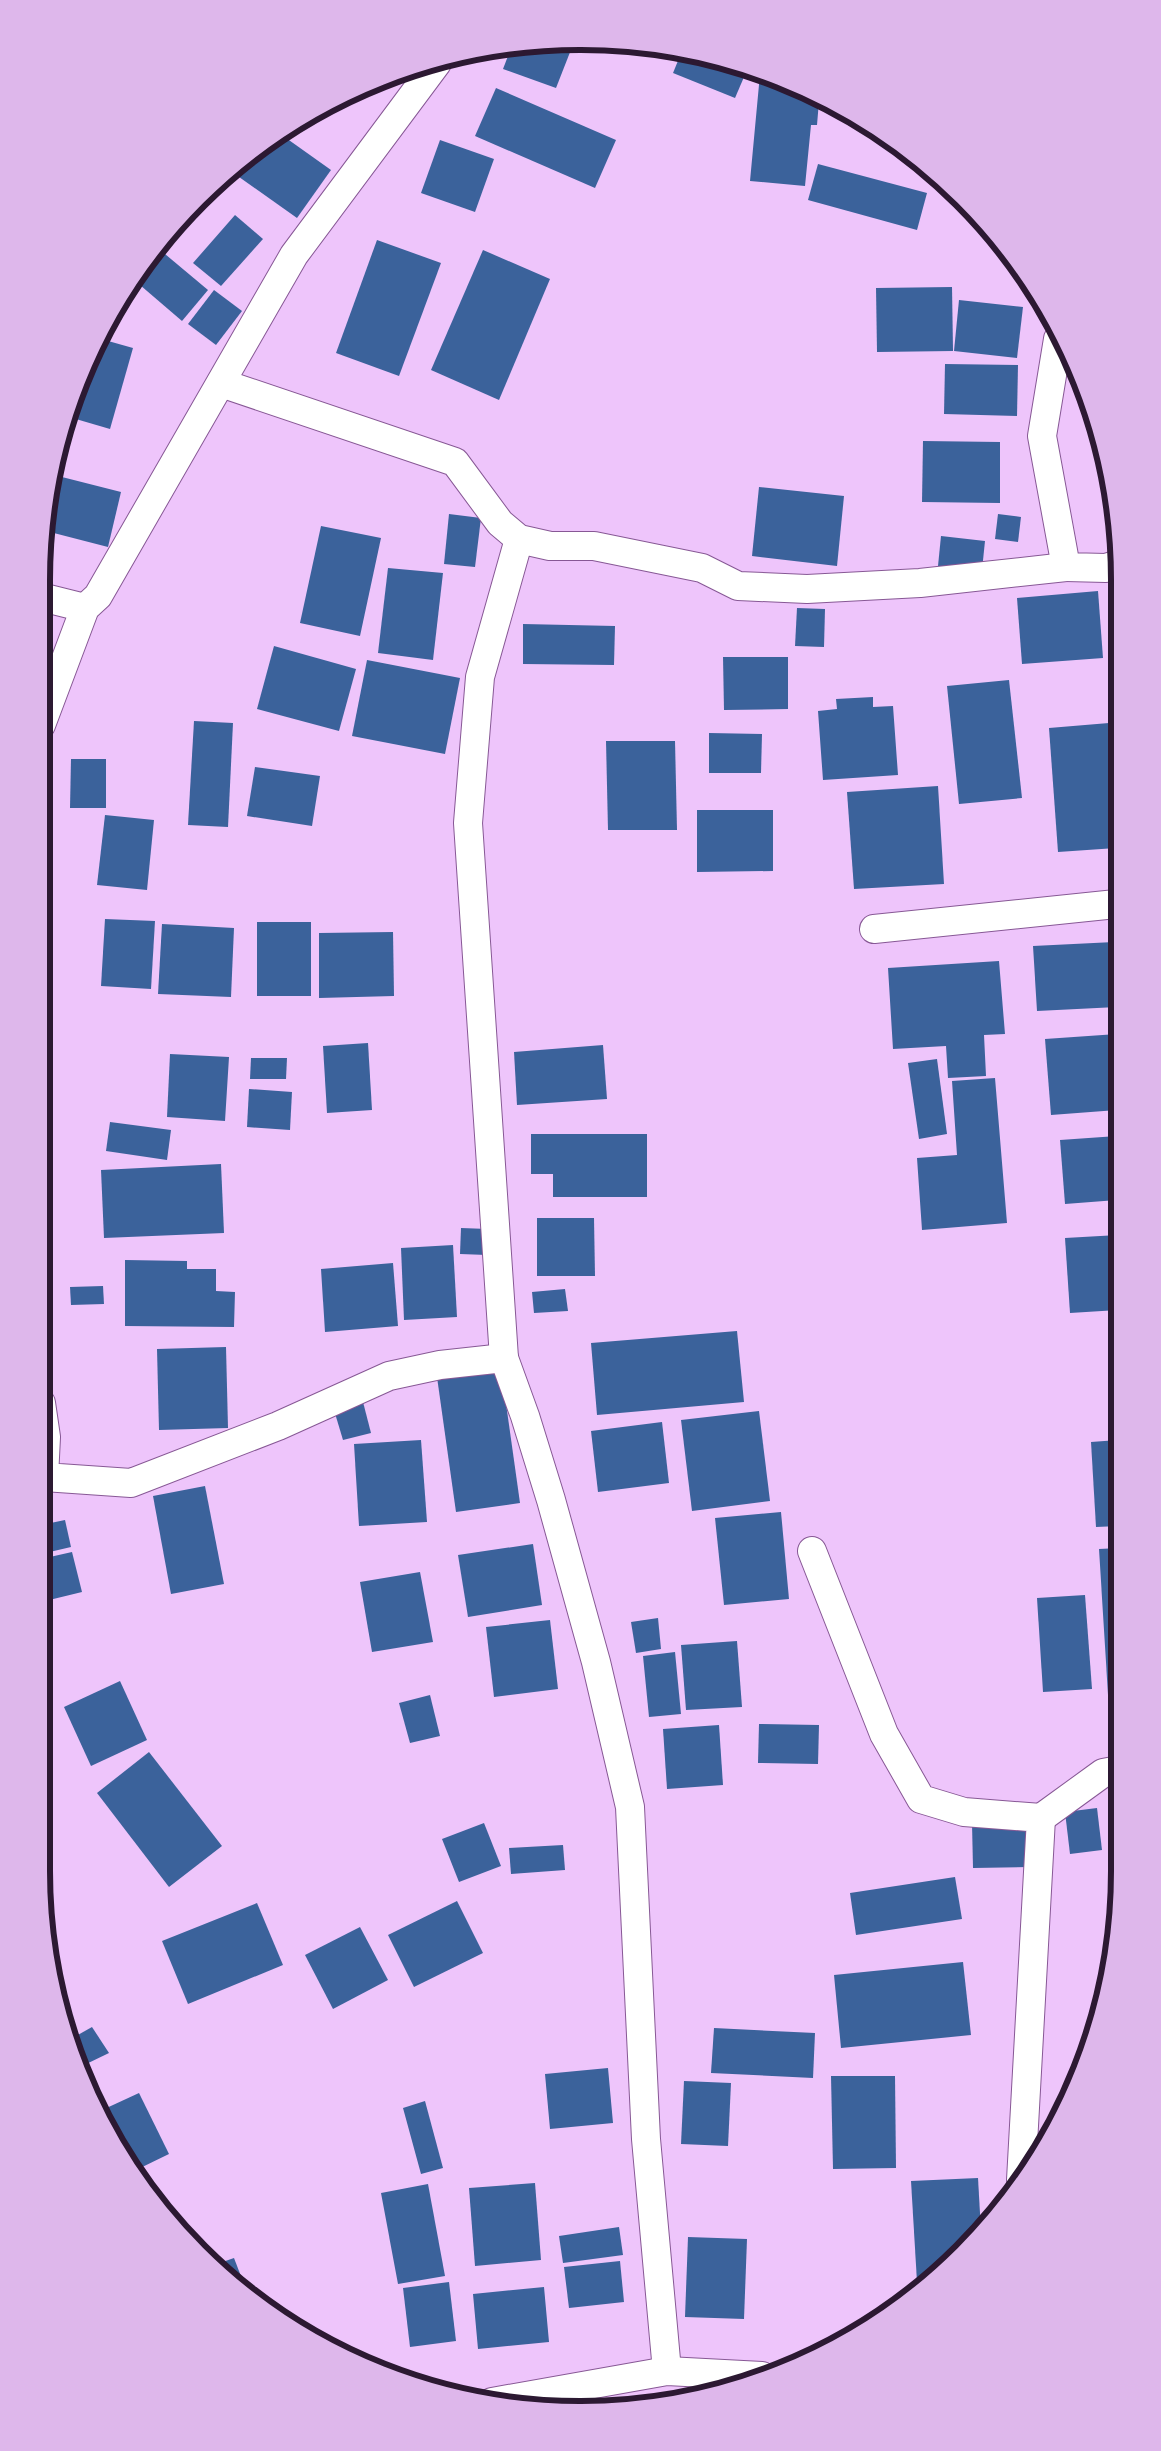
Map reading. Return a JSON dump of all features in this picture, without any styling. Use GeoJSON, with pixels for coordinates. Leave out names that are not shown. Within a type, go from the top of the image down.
{"type":"FeatureCollection","features":[{"type":"Feature","properties":{"kind":"street"},"geometry":{"type":"LineString","coordinates":[[50,702],[85,608],[98,596],[294,255],[430,72]]}},
{"type":"Feature","properties":{"kind":"street"},"geometry":{"type":"LineString","coordinates":[[1057,347],[1042,436],[1066,567]]}},
{"type":"Feature","properties":{"kind":"street"},"geometry":{"type":"LineString","coordinates":[[221,383],[455,462],[500,524],[519,539],[550,546],[594,546],[702,568],[738,586],[807,588],[920,583],[1066,567],[1111,566]]}},
{"type":"Feature","properties":{"kind":"street"},"geometry":{"type":"LineString","coordinates":[[519,539],[480,677],[468,823],[504,1358],[525,1416],[551,1500],[596,1662],[630,1807],[646,2139],[667,2371]]}},
{"type":"Feature","properties":{"kind":"street"},"geometry":{"type":"LineString","coordinates":[[50,599],[85,608]]}},
{"type":"Feature","properties":{"kind":"street"},"geometry":{"type":"LineString","coordinates":[[874,929],[1111,905]]}},
{"type":"Feature","properties":{"kind":"street"},"geometry":{"type":"LineString","coordinates":[[50,1477],[131,1483],[278,1426],[389,1376],[440,1365],[504,1358]]}},
{"type":"Feature","properties":{"kind":"street"},"geometry":{"type":"LineString","coordinates":[[812,1551],[884,1734],[921,1799],[964,1812],[1041,1818],[1103,1773],[1111,1772]]}},
{"type":"Feature","properties":{"kind":"street"},"geometry":{"type":"LineString","coordinates":[[1022,2165],[1041,1818]]}},
{"type":"Feature","properties":{"kind":"street"},"geometry":{"type":"LineString","coordinates":[[520,2397],[667,2371],[744,2375]]}},
{"type":"Feature","properties":{"kind":"building"},"geometry":{"type":"Polygon","coordinates":[[[571,50],[556,88],[503,69],[508,55],[571,50]]]}},
{"type":"Feature","properties":{"kind":"building"},"geometry":{"type":"Polygon","coordinates":[[[679,59],[744,76],[735,98],[673,73],[679,59]]]}},
{"type":"Feature","properties":{"kind":"building"},"geometry":{"type":"Polygon","coordinates":[[[759,81],[784,90],[819,107],[817,125],[811,125],[805,186],[750,181],[759,81]]]}},
{"type":"Feature","properties":{"kind":"building"},"geometry":{"type":"Polygon","coordinates":[[[496,88],[616,140],[595,188],[475,136],[496,88]]]}},
{"type":"Feature","properties":{"kind":"building"},"geometry":{"type":"Polygon","coordinates":[[[287,139],[331,170],[297,218],[238,176],[287,139]]]}},
{"type":"Feature","properties":{"kind":"building"},"geometry":{"type":"Polygon","coordinates":[[[440,140],[494,159],[475,212],[421,193],[440,140]]]}},
{"type":"Feature","properties":{"kind":"building"},"geometry":{"type":"Polygon","coordinates":[[[818,164],[927,193],[917,230],[808,200],[818,164]]]}},
{"type":"Feature","properties":{"kind":"building"},"geometry":{"type":"Polygon","coordinates":[[[235,215],[263,239],[221,286],[193,263],[235,215]]]}},
{"type":"Feature","properties":{"kind":"building"},"geometry":{"type":"Polygon","coordinates":[[[377,240],[441,263],[399,376],[336,353],[377,240]]]}},
{"type":"Feature","properties":{"kind":"building"},"geometry":{"type":"Polygon","coordinates":[[[483,250],[550,279],[499,400],[431,370],[483,250]]]}},
{"type":"Feature","properties":{"kind":"building"},"geometry":{"type":"Polygon","coordinates":[[[164,253],[208,290],[182,321],[140,285],[164,253]]]}},
{"type":"Feature","properties":{"kind":"building"},"geometry":{"type":"Polygon","coordinates":[[[952,287],[953,351],[877,352],[876,288],[952,287]]]}},
{"type":"Feature","properties":{"kind":"building"},"geometry":{"type":"Polygon","coordinates":[[[214,290],[242,311],[216,345],[188,324],[214,290]]]}},
{"type":"Feature","properties":{"kind":"building"},"geometry":{"type":"Polygon","coordinates":[[[959,300],[1023,307],[1017,358],[954,351],[959,300]]]}},
{"type":"Feature","properties":{"kind":"building"},"geometry":{"type":"Polygon","coordinates":[[[108,341],[133,348],[110,429],[75,419],[90,377],[108,341]]]}},
{"type":"Feature","properties":{"kind":"building"},"geometry":{"type":"Polygon","coordinates":[[[945,364],[1018,365],[1017,416],[944,414],[945,364]]]}},
{"type":"Feature","properties":{"kind":"building"},"geometry":{"type":"Polygon","coordinates":[[[923,441],[1000,442],[1000,503],[922,502],[923,441]]]}},
{"type":"Feature","properties":{"kind":"building"},"geometry":{"type":"Polygon","coordinates":[[[60,477],[121,492],[108,547],[53,533],[60,477]]]}},
{"type":"Feature","properties":{"kind":"building"},"geometry":{"type":"Polygon","coordinates":[[[759,487],[844,496],[837,566],[752,556],[759,487]]]}},
{"type":"Feature","properties":{"kind":"building"},"geometry":{"type":"Polygon","coordinates":[[[449,514],[481,518],[475,567],[444,564],[449,514]]]}},
{"type":"Feature","properties":{"kind":"building"},"geometry":{"type":"Polygon","coordinates":[[[998,514],[1021,517],[1018,542],[995,539],[998,514]]]}},
{"type":"Feature","properties":{"kind":"building"},"geometry":{"type":"Polygon","coordinates":[[[321,526],[381,538],[360,636],[300,623],[321,526]]]}},
{"type":"Feature","properties":{"kind":"building"},"geometry":{"type":"Polygon","coordinates":[[[941,536],[985,541],[982,570],[938,566],[941,536]]]}},
{"type":"Feature","properties":{"kind":"building"},"geometry":{"type":"Polygon","coordinates":[[[388,568],[443,573],[433,660],[378,653],[388,568]]]}},
{"type":"Feature","properties":{"kind":"building"},"geometry":{"type":"Polygon","coordinates":[[[1098,591],[1103,658],[1022,664],[1017,598],[1098,591]]]}},
{"type":"Feature","properties":{"kind":"building"},"geometry":{"type":"Polygon","coordinates":[[[797,608],[825,609],[824,647],[795,646],[797,608]]]}},
{"type":"Feature","properties":{"kind":"building"},"geometry":{"type":"Polygon","coordinates":[[[523,624],[615,626],[614,665],[523,664],[523,624]]]}},
{"type":"Feature","properties":{"kind":"building"},"geometry":{"type":"Polygon","coordinates":[[[274,646],[356,669],[339,731],[257,709],[274,646]]]}},
{"type":"Feature","properties":{"kind":"building"},"geometry":{"type":"Polygon","coordinates":[[[723,657],[788,657],[788,709],[724,710],[723,657]]]}},
{"type":"Feature","properties":{"kind":"building"},"geometry":{"type":"Polygon","coordinates":[[[367,660],[460,678],[445,754],[352,736],[367,660]]]}},
{"type":"Feature","properties":{"kind":"building"},"geometry":{"type":"Polygon","coordinates":[[[1009,680],[1022,798],[959,804],[947,686],[1009,680]]]}},
{"type":"Feature","properties":{"kind":"building"},"geometry":{"type":"Polygon","coordinates":[[[873,697],[873,707],[893,706],[898,775],[823,780],[818,711],[837,709],[836,699],[873,697]]]}},
{"type":"Feature","properties":{"kind":"building"},"geometry":{"type":"Polygon","coordinates":[[[194,721],[233,723],[228,827],[188,825],[194,721]]]}},
{"type":"Feature","properties":{"kind":"building"},"geometry":{"type":"Polygon","coordinates":[[[1109,723],[1111,848],[1058,852],[1049,728],[1109,723]]]}},
{"type":"Feature","properties":{"kind":"building"},"geometry":{"type":"Polygon","coordinates":[[[709,733],[762,734],[761,773],[709,773],[709,733]]]}},
{"type":"Feature","properties":{"kind":"building"},"geometry":{"type":"Polygon","coordinates":[[[606,741],[675,741],[677,830],[608,830],[606,741]]]}},
{"type":"Feature","properties":{"kind":"building"},"geometry":{"type":"Polygon","coordinates":[[[71,759],[106,759],[106,808],[70,808],[71,759]]]}},
{"type":"Feature","properties":{"kind":"building"},"geometry":{"type":"Polygon","coordinates":[[[255,767],[320,776],[312,826],[247,816],[255,767]]]}},
{"type":"Feature","properties":{"kind":"building"},"geometry":{"type":"Polygon","coordinates":[[[938,786],[944,884],[854,889],[847,792],[938,786]]]}},
{"type":"Feature","properties":{"kind":"building"},"geometry":{"type":"Polygon","coordinates":[[[697,810],[773,810],[773,871],[697,872],[697,810]]]}},
{"type":"Feature","properties":{"kind":"building"},"geometry":{"type":"Polygon","coordinates":[[[105,815],[154,820],[147,890],[97,885],[105,815]]]}},
{"type":"Feature","properties":{"kind":"building"},"geometry":{"type":"Polygon","coordinates":[[[105,919],[155,921],[151,989],[101,986],[105,919]]]}},
{"type":"Feature","properties":{"kind":"building"},"geometry":{"type":"Polygon","coordinates":[[[257,922],[311,922],[311,996],[257,996],[257,922]]]}},
{"type":"Feature","properties":{"kind":"building"},"geometry":{"type":"Polygon","coordinates":[[[162,924],[234,928],[231,997],[158,994],[162,924]]]}},
{"type":"Feature","properties":{"kind":"building"},"geometry":{"type":"Polygon","coordinates":[[[393,932],[394,996],[319,998],[319,933],[393,932]]]}},
{"type":"Feature","properties":{"kind":"building"},"geometry":{"type":"Polygon","coordinates":[[[1111,942],[1111,1007],[1037,1011],[1033,946],[1111,942]]]}},
{"type":"Feature","properties":{"kind":"building"},"geometry":{"type":"Polygon","coordinates":[[[999,961],[1005,1034],[984,1035],[986,1076],[948,1078],[946,1046],[893,1049],[888,968],[999,961]]]}},
{"type":"Feature","properties":{"kind":"building"},"geometry":{"type":"Polygon","coordinates":[[[1111,1034],[1111,1110],[1051,1115],[1045,1039],[1111,1034]]]}},
{"type":"Feature","properties":{"kind":"building"},"geometry":{"type":"Polygon","coordinates":[[[368,1043],[372,1110],[327,1113],[323,1046],[368,1043]]]}},
{"type":"Feature","properties":{"kind":"building"},"geometry":{"type":"Polygon","coordinates":[[[603,1045],[607,1099],[517,1105],[514,1052],[603,1045]]]}},
{"type":"Feature","properties":{"kind":"building"},"geometry":{"type":"Polygon","coordinates":[[[170,1054],[229,1057],[225,1121],[167,1117],[170,1054]]]}},
{"type":"Feature","properties":{"kind":"building"},"geometry":{"type":"Polygon","coordinates":[[[251,1058],[287,1058],[286,1079],[250,1079],[251,1058]]]}},
{"type":"Feature","properties":{"kind":"building"},"geometry":{"type":"Polygon","coordinates":[[[937,1059],[947,1134],[919,1139],[908,1063],[937,1059]]]}},
{"type":"Feature","properties":{"kind":"building"},"geometry":{"type":"Polygon","coordinates":[[[995,1078],[1007,1223],[922,1230],[917,1158],[957,1155],[952,1081],[995,1078]]]}},
{"type":"Feature","properties":{"kind":"building"},"geometry":{"type":"Polygon","coordinates":[[[249,1089],[292,1092],[290,1130],[247,1127],[249,1089]]]}},
{"type":"Feature","properties":{"kind":"building"},"geometry":{"type":"Polygon","coordinates":[[[110,1122],[171,1130],[167,1160],[106,1151],[110,1122]]]}},
{"type":"Feature","properties":{"kind":"building"},"geometry":{"type":"Polygon","coordinates":[[[531,1134],[647,1134],[647,1197],[553,1197],[553,1174],[531,1174],[531,1134]]]}},
{"type":"Feature","properties":{"kind":"building"},"geometry":{"type":"Polygon","coordinates":[[[1111,1136],[1111,1200],[1065,1204],[1060,1140],[1111,1136]]]}},
{"type":"Feature","properties":{"kind":"building"},"geometry":{"type":"Polygon","coordinates":[[[221,1164],[224,1233],[104,1238],[101,1170],[221,1164]]]}},
{"type":"Feature","properties":{"kind":"building"},"geometry":{"type":"Polygon","coordinates":[[[537,1218],[594,1218],[595,1276],[537,1276],[537,1218]]]}},
{"type":"Feature","properties":{"kind":"building"},"geometry":{"type":"Polygon","coordinates":[[[461,1228],[488,1229],[487,1255],[460,1254],[461,1228]]]}},
{"type":"Feature","properties":{"kind":"building"},"geometry":{"type":"Polygon","coordinates":[[[1111,1235],[1111,1310],[1070,1313],[1065,1238],[1111,1235]]]}},
{"type":"Feature","properties":{"kind":"building"},"geometry":{"type":"Polygon","coordinates":[[[453,1245],[457,1317],[404,1320],[401,1248],[453,1245]]]}},
{"type":"Feature","properties":{"kind":"building"},"geometry":{"type":"Polygon","coordinates":[[[125,1260],[187,1261],[187,1269],[216,1269],[216,1291],[235,1292],[234,1327],[125,1326],[125,1260]]]}},
{"type":"Feature","properties":{"kind":"building"},"geometry":{"type":"Polygon","coordinates":[[[393,1263],[398,1326],[325,1332],[321,1269],[393,1263]]]}},
{"type":"Feature","properties":{"kind":"building"},"geometry":{"type":"Polygon","coordinates":[[[103,1286],[104,1304],[71,1305],[70,1287],[103,1286]]]}},
{"type":"Feature","properties":{"kind":"building"},"geometry":{"type":"Polygon","coordinates":[[[565,1289],[568,1311],[534,1313],[532,1292],[565,1289]]]}},
{"type":"Feature","properties":{"kind":"building"},"geometry":{"type":"Polygon","coordinates":[[[737,1331],[744,1402],[597,1415],[591,1343],[737,1331]]]}},
{"type":"Feature","properties":{"kind":"building"},"geometry":{"type":"Polygon","coordinates":[[[226,1347],[228,1428],[159,1430],[157,1349],[226,1347]]]}},
{"type":"Feature","properties":{"kind":"building"},"geometry":{"type":"Polygon","coordinates":[[[500,1361],[520,1503],[456,1512],[436,1370],[500,1361]]]}},
{"type":"Feature","properties":{"kind":"building"},"geometry":{"type":"Polygon","coordinates":[[[363,1402],[371,1433],[343,1440],[334,1410],[363,1402]]]}},
{"type":"Feature","properties":{"kind":"building"},"geometry":{"type":"Polygon","coordinates":[[[759,1411],[770,1501],[692,1511],[681,1420],[759,1411]]]}},
{"type":"Feature","properties":{"kind":"building"},"geometry":{"type":"Polygon","coordinates":[[[662,1422],[669,1483],[598,1492],[591,1431],[662,1422]]]}},
{"type":"Feature","properties":{"kind":"building"},"geometry":{"type":"Polygon","coordinates":[[[421,1440],[427,1522],[359,1526],[354,1444],[421,1440]]]}},
{"type":"Feature","properties":{"kind":"building"},"geometry":{"type":"Polygon","coordinates":[[[1111,1441],[1111,1526],[1096,1527],[1091,1442],[1111,1441]]]}},
{"type":"Feature","properties":{"kind":"building"},"geometry":{"type":"Polygon","coordinates":[[[205,1486],[224,1584],[171,1594],[153,1496],[205,1486]]]}},
{"type":"Feature","properties":{"kind":"building"},"geometry":{"type":"Polygon","coordinates":[[[781,1512],[789,1599],[724,1605],[715,1518],[781,1512]]]}},
{"type":"Feature","properties":{"kind":"building"},"geometry":{"type":"Polygon","coordinates":[[[65,1520],[71,1547],[50,1552],[50,1523],[65,1520]]]}},
{"type":"Feature","properties":{"kind":"building"},"geometry":{"type":"Polygon","coordinates":[[[533,1544],[542,1605],[468,1617],[458,1555],[533,1544]]]}},
{"type":"Feature","properties":{"kind":"building"},"geometry":{"type":"Polygon","coordinates":[[[1111,1548],[1111,1711],[1109,1711],[1099,1549],[1111,1548]]]}},
{"type":"Feature","properties":{"kind":"building"},"geometry":{"type":"Polygon","coordinates":[[[72,1552],[82,1592],[50,1600],[50,1557],[72,1552]]]}},
{"type":"Feature","properties":{"kind":"building"},"geometry":{"type":"Polygon","coordinates":[[[420,1572],[433,1642],[372,1652],[360,1582],[420,1572]]]}},
{"type":"Feature","properties":{"kind":"building"},"geometry":{"type":"Polygon","coordinates":[[[1085,1595],[1092,1689],[1043,1692],[1037,1598],[1085,1595]]]}},
{"type":"Feature","properties":{"kind":"building"},"geometry":{"type":"Polygon","coordinates":[[[658,1618],[661,1649],[636,1653],[631,1622],[658,1618]]]}},
{"type":"Feature","properties":{"kind":"building"},"geometry":{"type":"Polygon","coordinates":[[[550,1620],[558,1689],[494,1697],[486,1627],[550,1620]]]}},
{"type":"Feature","properties":{"kind":"building"},"geometry":{"type":"Polygon","coordinates":[[[737,1641],[742,1707],[686,1710],[681,1645],[737,1641]]]}},
{"type":"Feature","properties":{"kind":"building"},"geometry":{"type":"Polygon","coordinates":[[[675,1652],[681,1714],[649,1717],[643,1656],[675,1652]]]}},
{"type":"Feature","properties":{"kind":"building"},"geometry":{"type":"Polygon","coordinates":[[[120,1681],[147,1740],[91,1766],[64,1707],[120,1681]]]}},
{"type":"Feature","properties":{"kind":"building"},"geometry":{"type":"Polygon","coordinates":[[[430,1695],[440,1736],[410,1743],[399,1703],[430,1695]]]}},
{"type":"Feature","properties":{"kind":"building"},"geometry":{"type":"Polygon","coordinates":[[[759,1724],[819,1725],[818,1764],[758,1763],[759,1724]]]}},
{"type":"Feature","properties":{"kind":"building"},"geometry":{"type":"Polygon","coordinates":[[[719,1725],[723,1785],[667,1789],[663,1729],[719,1725]]]}},
{"type":"Feature","properties":{"kind":"building"},"geometry":{"type":"Polygon","coordinates":[[[149,1752],[222,1846],[169,1887],[97,1793],[149,1752]]]}},
{"type":"Feature","properties":{"kind":"building"},"geometry":{"type":"Polygon","coordinates":[[[1097,1808],[1102,1850],[1070,1854],[1065,1812],[1097,1808]]]}},
{"type":"Feature","properties":{"kind":"building"},"geometry":{"type":"Polygon","coordinates":[[[1027,1821],[1029,1867],[973,1868],[972,1823],[1027,1821]]]}},
{"type":"Feature","properties":{"kind":"building"},"geometry":{"type":"Polygon","coordinates":[[[484,1823],[501,1866],[459,1882],[442,1839],[484,1823]]]}},
{"type":"Feature","properties":{"kind":"building"},"geometry":{"type":"Polygon","coordinates":[[[563,1845],[565,1870],[511,1874],[509,1848],[563,1845]]]}},
{"type":"Feature","properties":{"kind":"building"},"geometry":{"type":"Polygon","coordinates":[[[955,1877],[962,1919],[856,1935],[850,1893],[955,1877]]]}},
{"type":"Feature","properties":{"kind":"building"},"geometry":{"type":"Polygon","coordinates":[[[457,1901],[483,1953],[414,1987],[388,1935],[457,1901]]]}},
{"type":"Feature","properties":{"kind":"building"},"geometry":{"type":"Polygon","coordinates":[[[257,1903],[283,1965],[188,2004],[162,1941],[257,1903]]]}},
{"type":"Feature","properties":{"kind":"building"},"geometry":{"type":"Polygon","coordinates":[[[360,1927],[388,1980],[333,2009],[305,1955],[360,1927]]]}},
{"type":"Feature","properties":{"kind":"building"},"geometry":{"type":"Polygon","coordinates":[[[963,1962],[971,2035],[841,2048],[834,1975],[963,1962]]]}},
{"type":"Feature","properties":{"kind":"building"},"geometry":{"type":"Polygon","coordinates":[[[92,2027],[109,2053],[86,2064],[76,2036],[92,2027]]]}},
{"type":"Feature","properties":{"kind":"building"},"geometry":{"type":"Polygon","coordinates":[[[714,2028],[815,2033],[813,2078],[711,2073],[714,2028]]]}},
{"type":"Feature","properties":{"kind":"building"},"geometry":{"type":"Polygon","coordinates":[[[608,2068],[613,2123],[550,2129],[545,2074],[608,2068]]]}},
{"type":"Feature","properties":{"kind":"building"},"geometry":{"type":"Polygon","coordinates":[[[831,2076],[895,2076],[896,2168],[833,2169],[831,2076]]]}},
{"type":"Feature","properties":{"kind":"building"},"geometry":{"type":"Polygon","coordinates":[[[684,2081],[731,2083],[728,2146],[681,2144],[684,2081]]]}},
{"type":"Feature","properties":{"kind":"building"},"geometry":{"type":"Polygon","coordinates":[[[139,2093],[169,2154],[141,2168],[107,2108],[139,2093]]]}},
{"type":"Feature","properties":{"kind":"building"},"geometry":{"type":"Polygon","coordinates":[[[425,2101],[443,2168],[421,2174],[403,2108],[425,2101]]]}},
{"type":"Feature","properties":{"kind":"building"},"geometry":{"type":"Polygon","coordinates":[[[978,2178],[980,2218],[956,2246],[917,2280],[911,2181],[978,2178]]]}},
{"type":"Feature","properties":{"kind":"building"},"geometry":{"type":"Polygon","coordinates":[[[535,2183],[541,2260],[475,2266],[469,2188],[535,2183]]]}},
{"type":"Feature","properties":{"kind":"building"},"geometry":{"type":"Polygon","coordinates":[[[428,2184],[445,2276],[398,2284],[381,2193],[428,2184]]]}},
{"type":"Feature","properties":{"kind":"building"},"geometry":{"type":"Polygon","coordinates":[[[619,2227],[623,2255],[563,2263],[559,2236],[619,2227]]]}},
{"type":"Feature","properties":{"kind":"building"},"geometry":{"type":"Polygon","coordinates":[[[688,2237],[747,2239],[744,2319],[685,2317],[688,2237]]]}},
{"type":"Feature","properties":{"kind":"building"},"geometry":{"type":"Polygon","coordinates":[[[234,2258],[241,2278],[231,2269],[223,2262],[234,2258]]]}},
{"type":"Feature","properties":{"kind":"building"},"geometry":{"type":"Polygon","coordinates":[[[620,2261],[624,2302],[569,2308],[564,2267],[620,2261]]]}},
{"type":"Feature","properties":{"kind":"building"},"geometry":{"type":"Polygon","coordinates":[[[449,2282],[456,2341],[410,2347],[403,2288],[449,2282]]]}},
{"type":"Feature","properties":{"kind":"building"},"geometry":{"type":"Polygon","coordinates":[[[544,2287],[549,2342],[478,2349],[473,2294],[544,2287]]]}}]}
